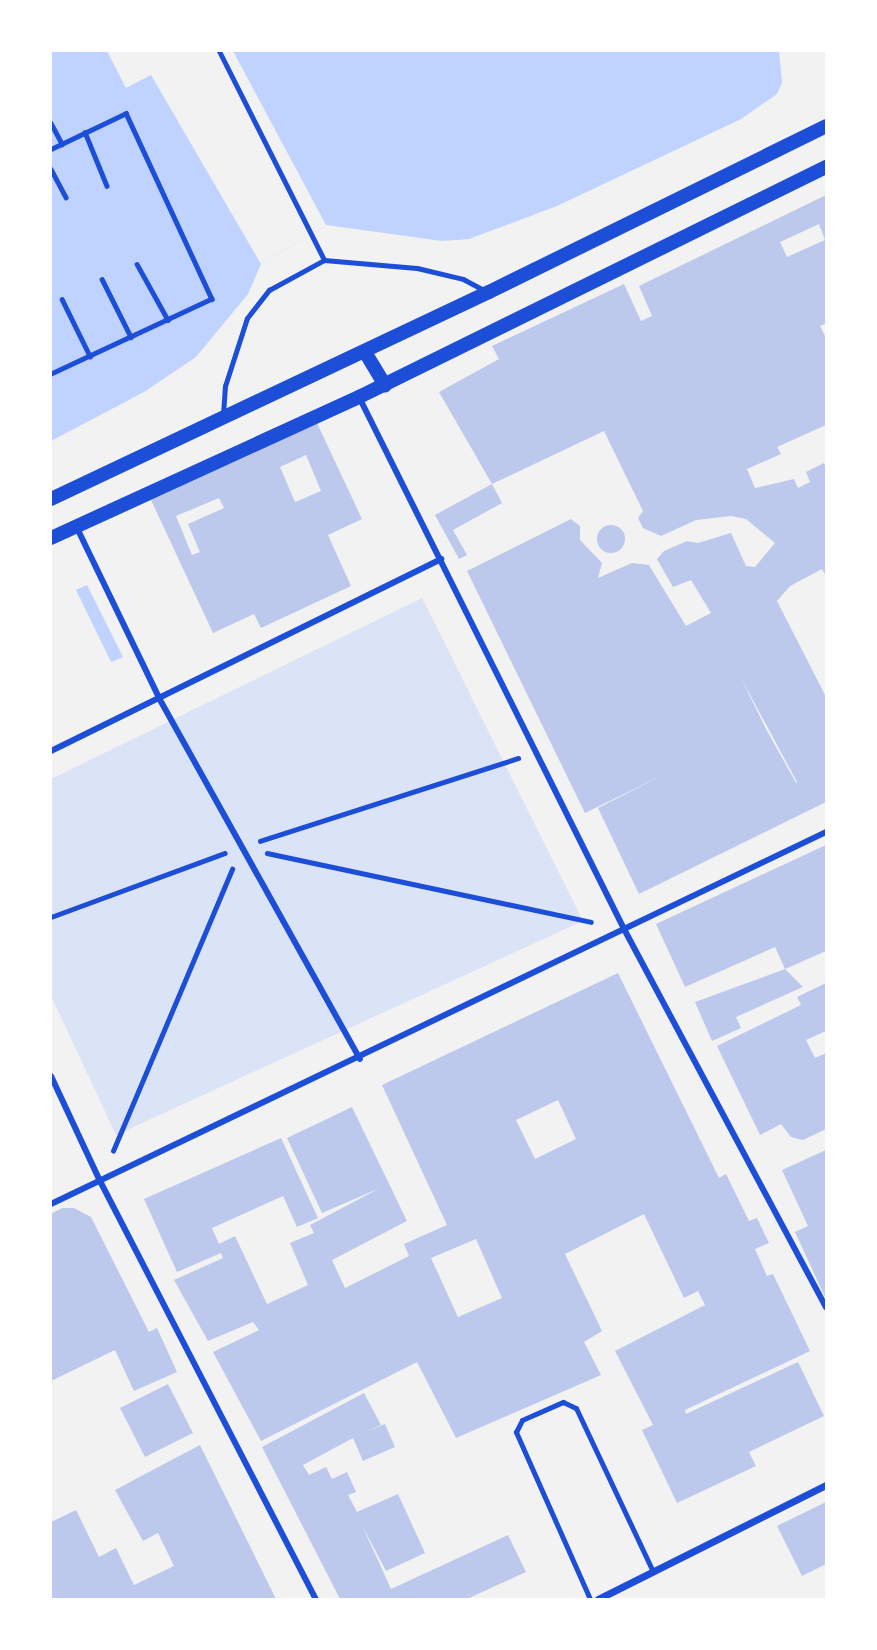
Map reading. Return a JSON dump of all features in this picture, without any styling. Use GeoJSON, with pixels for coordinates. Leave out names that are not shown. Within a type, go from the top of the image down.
{"type":"FeatureCollection","features":[{"type":"Feature","properties":{"kind":"main road"},"geometry":{"type":"LineString","coordinates":[[51,499],[365,352],[826,125]]}},
{"type":"Feature","properties":{"kind":"main road"},"geometry":{"type":"LineString","coordinates":[[51,538],[359,397],[826,167]]}},
{"type":"Feature","properties":{"kind":"main road"},"geometry":{"type":"LineString","coordinates":[[365,352],[384,385]]}},
{"type":"Feature","properties":{"kind":"street"},"geometry":{"type":"LineString","coordinates":[[359,397],[624,929],[826,1308]]}},
{"type":"Feature","properties":{"kind":"street"},"geometry":{"type":"LineString","coordinates":[[76,526],[159,698],[360,1059]]}},
{"type":"Feature","properties":{"kind":"street"},"geometry":{"type":"LineString","coordinates":[[51,751],[441,559]]}},
{"type":"Feature","properties":{"kind":"street"},"geometry":{"type":"LineString","coordinates":[[51,1204],[360,1059],[826,832]]}},
{"type":"Feature","properties":{"kind":"street"},"geometry":{"type":"LineString","coordinates":[[51,1076],[100,1181],[316,1599]]}},
{"type":"Feature","properties":{"kind":"street"},"geometry":{"type":"LineString","coordinates":[[598,1599],[826,1485]]}},
{"type":"Feature","properties":{"kind":"lane"},"geometry":{"type":"LineString","coordinates":[[219,51],[324,260]]}},
{"type":"Feature","properties":{"kind":"lane"},"geometry":{"type":"LineString","coordinates":[[223,420],[225,386],[247,317],[269,290],[324,260],[417,268],[463,279],[489,292]]}},
{"type":"Feature","properties":{"kind":"lane"},"geometry":{"type":"LineString","coordinates":[[590,1599],[516,1432],[522,1420],[532,1415],[563,1402],[576,1408],[653,1572]]}},
{"type":"Feature","properties":{"kind":"path"},"geometry":{"type":"LineString","coordinates":[[51,149],[126,113],[212,299],[51,374]]}},
{"type":"Feature","properties":{"kind":"path"},"geometry":{"type":"LineString","coordinates":[[51,123],[62,144]]}},
{"type":"Feature","properties":{"kind":"path"},"geometry":{"type":"LineString","coordinates":[[85,132],[107,186]]}},
{"type":"Feature","properties":{"kind":"path"},"geometry":{"type":"LineString","coordinates":[[51,169],[66,197]]}},
{"type":"Feature","properties":{"kind":"path"},"geometry":{"type":"LineString","coordinates":[[137,264],[168,320]]}},
{"type":"Feature","properties":{"kind":"path"},"geometry":{"type":"LineString","coordinates":[[102,279],[131,337]]}},
{"type":"Feature","properties":{"kind":"path"},"geometry":{"type":"LineString","coordinates":[[62,299],[90,356]]}},
{"type":"Feature","properties":{"kind":"path"},"geometry":{"type":"LineString","coordinates":[[51,917],[241,848],[536,752]]}},
{"type":"Feature","properties":{"kind":"path"},"geometry":{"type":"LineString","coordinates":[[241,848],[624,929]]}},
{"type":"Feature","properties":{"kind":"path"},"geometry":{"type":"LineString","coordinates":[[100,1181],[241,848]]}},
{"type":"Feature","properties":{"kind":"shaded area"},"geometry":{"type":"Polygon","coordinates":[[[422,598],[583,921],[116,1135],[51,996],[51,779],[422,598]]]}},
{"type":"Feature","properties":{"kind":"water"},"geometry":{"type":"Polygon","coordinates":[[[51,51],[779,51],[782,83],[777,94],[741,119],[557,206],[469,239],[442,241],[326,225],[261,264],[248,294],[196,357],[144,392],[51,441],[51,51]]]}},
{"type":"Feature","properties":{"kind":"water"},"geometry":{"type":"Polygon","coordinates":[[[87,585],[123,657],[111,662],[76,590],[87,585]]]}},
{"type":"Feature","properties":{"kind":"pier"},"geometry":{"type":"Polygon","coordinates":[[[107,51],[233,51],[326,225],[261,264],[151,75],[126,88],[107,51]]]}},
{"type":"Feature","properties":{"kind":"building"},"geometry":{"type":"Polygon","coordinates":[[[826,195],[826,323],[820,326],[826,338],[826,425],[777,447],[781,454],[747,469],[755,488],[794,479],[798,488],[810,482],[806,472],[824,463],[826,468],[826,576],[822,569],[790,586],[777,601],[826,697],[826,802],[639,894],[598,808],[661,776],[585,813],[467,571],[571,519],[580,526],[580,540],[602,563],[598,578],[632,563],[649,565],[686,626],[711,613],[691,580],[673,587],[657,559],[664,551],[687,541],[698,543],[731,533],[746,566],[755,567],[775,543],[746,519],[731,516],[696,520],[661,536],[643,528],[638,518],[643,511],[604,431],[492,484],[439,392],[499,359],[492,346],[624,284],[641,321],[652,316],[639,286],[826,195]],[[819,224],[780,242],[787,257],[825,240],[819,224]],[[741,678],[765,727],[796,783],[797,782],[741,678]]]}},
{"type":"Feature","properties":{"kind":"building"},"geometry":{"type":"Polygon","coordinates":[[[317,423],[362,519],[328,535],[351,586],[261,628],[254,614],[213,633],[151,500],[317,423]],[[306,455],[280,467],[295,502],[321,491],[306,455]],[[219,498],[176,516],[192,555],[200,552],[188,524],[224,508],[219,498]]]}},
{"type":"Feature","properties":{"kind":"building"},"geometry":{"type":"Polygon","coordinates":[[[492,484],[502,503],[453,530],[467,555],[459,559],[435,515],[492,484]]]}},
{"type":"Feature","properties":{"kind":"building"},"geometry":{"type":"Polygon","coordinates":[[[611,525],[621,529],[625,539],[621,549],[611,553],[601,549],[597,539],[601,529],[611,525]]]}},
{"type":"Feature","properties":{"kind":"building"},"geometry":{"type":"Polygon","coordinates":[[[826,845],[826,951],[785,969],[775,947],[685,987],[656,924],[826,845]]]}},
{"type":"Feature","properties":{"kind":"building"},"geometry":{"type":"Polygon","coordinates":[[[785,969],[803,987],[736,1017],[741,1028],[712,1041],[695,1002],[785,969]]]}},
{"type":"Feature","properties":{"kind":"building"},"geometry":{"type":"Polygon","coordinates":[[[618,973],[719,1178],[726,1174],[749,1221],[757,1218],[769,1243],[755,1249],[767,1276],[773,1274],[810,1351],[685,1410],[686,1414],[798,1362],[824,1416],[749,1452],[756,1466],[677,1503],[642,1430],[653,1425],[615,1351],[705,1305],[698,1291],[684,1298],[644,1214],[565,1254],[602,1331],[584,1342],[601,1375],[456,1438],[417,1362],[261,1441],[213,1352],[259,1330],[253,1322],[208,1341],[174,1280],[223,1258],[221,1253],[177,1272],[144,1199],[281,1138],[318,1218],[297,1227],[283,1196],[212,1228],[219,1244],[235,1236],[267,1304],[308,1285],[290,1243],[314,1233],[310,1225],[380,1188],[322,1213],[287,1138],[352,1107],[407,1221],[332,1260],[345,1288],[409,1256],[404,1244],[447,1225],[382,1085],[618,973]],[[558,1100],[516,1120],[535,1159],[576,1139],[558,1100]],[[476,1239],[431,1258],[458,1317],[502,1298],[476,1239]]]}},
{"type":"Feature","properties":{"kind":"building"},"geometry":{"type":"Polygon","coordinates":[[[826,983],[826,1031],[806,1040],[815,1058],[826,1053],[826,1129],[803,1140],[791,1137],[781,1124],[760,1135],[717,1046],[801,1005],[797,997],[826,983]]]}},
{"type":"Feature","properties":{"kind":"building"},"geometry":{"type":"Polygon","coordinates":[[[826,1150],[826,1299],[795,1232],[808,1226],[782,1170],[826,1150]]]}},
{"type":"Feature","properties":{"kind":"building"},"geometry":{"type":"Polygon","coordinates":[[[62,1208],[74,1208],[91,1217],[149,1332],[157,1328],[177,1372],[134,1391],[115,1350],[51,1381],[51,1214],[62,1208]]]}},
{"type":"Feature","properties":{"kind":"building"},"geometry":{"type":"Polygon","coordinates":[[[168,1384],[193,1433],[145,1457],[120,1408],[168,1384]]]}},
{"type":"Feature","properties":{"kind":"building"},"geometry":{"type":"Polygon","coordinates":[[[364,1393],[381,1425],[366,1432],[385,1424],[395,1447],[363,1461],[353,1438],[303,1465],[309,1475],[326,1467],[332,1479],[347,1472],[356,1492],[348,1495],[357,1512],[398,1494],[425,1553],[386,1571],[362,1525],[391,1589],[508,1535],[526,1572],[467,1599],[340,1599],[262,1447],[364,1393]]]}},
{"type":"Feature","properties":{"kind":"building"},"geometry":{"type":"Polygon","coordinates":[[[200,1445],[276,1599],[51,1599],[51,1522],[76,1510],[99,1557],[116,1548],[134,1585],[174,1566],[158,1533],[143,1541],[115,1490],[200,1445]]]}},
{"type":"Feature","properties":{"kind":"building"},"geometry":{"type":"Polygon","coordinates":[[[826,1502],[826,1564],[802,1576],[777,1526],[826,1502]]]}}]}
